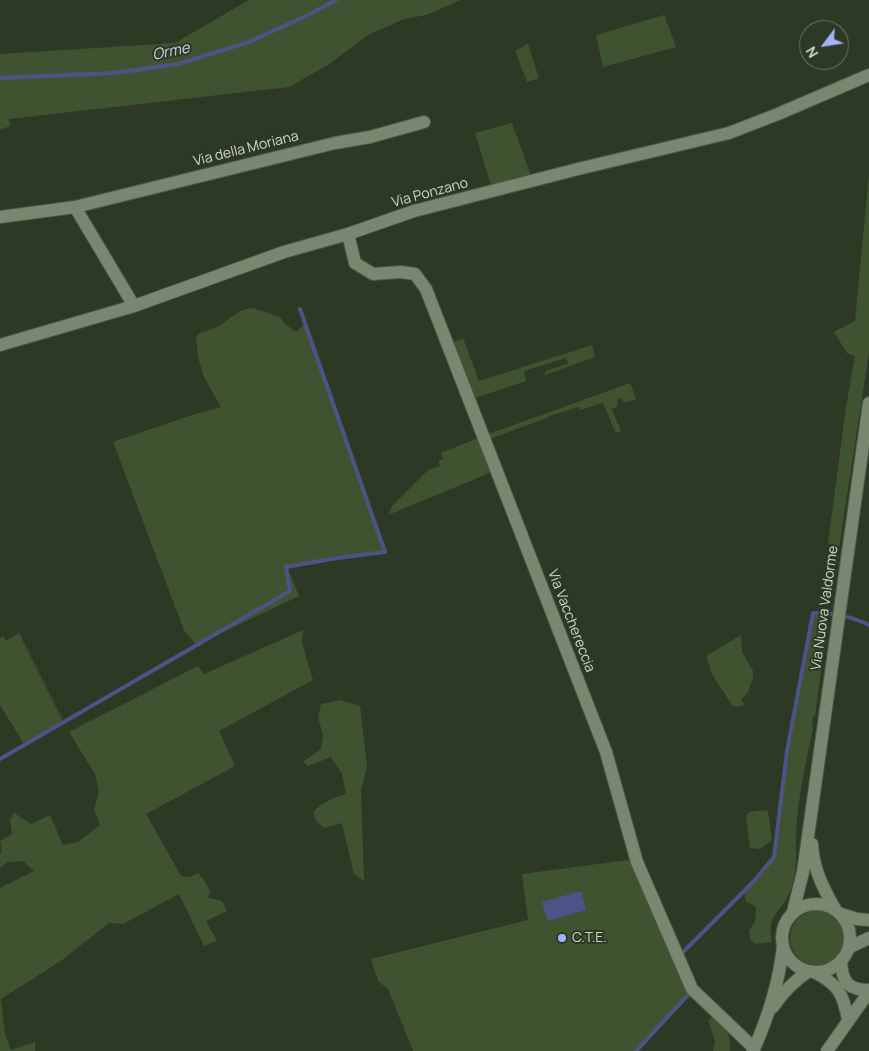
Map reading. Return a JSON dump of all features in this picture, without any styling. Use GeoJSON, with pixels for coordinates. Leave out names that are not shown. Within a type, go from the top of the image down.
{"type":"FeatureCollection","features":[{"type":"Feature","properties":{"kind":"street","name":"Via Ponzano"},"geometry":{"type":"LineString","coordinates":[[0,345],[134,306],[284,252],[348,234],[414,211],[728,133],[869,75]]}},
{"type":"Feature","properties":{"kind":"street","name":"Via della Moriana"},"geometry":{"type":"LineString","coordinates":[[0,217],[75,207],[335,143],[370,137],[424,122]]}},
{"type":"Feature","properties":{"kind":"street"},"geometry":{"type":"LineString","coordinates":[[75,207],[134,306]]}},
{"type":"Feature","properties":{"kind":"street","name":"Via Vacchereccia"},"geometry":{"type":"LineString","coordinates":[[348,234],[356,263],[373,274],[401,272],[414,274],[426,289],[606,752],[631,845],[644,879],[692,989],[754,1050]]}},
{"type":"Feature","properties":{"kind":"street","name":"Via Nuova Valdorme"},"geometry":{"type":"LineString","coordinates":[[754,1050],[768,1016],[781,966],[784,928],[793,912],[803,872],[869,403]]}},
{"type":"Feature","properties":{"kind":"street","name":"Via Nuova Valdorme"},"geometry":{"type":"LineString","coordinates":[[810,818],[813,858],[819,878],[838,911],[848,924],[851,936],[850,947]]}},
{"type":"Feature","properties":{"kind":"street"},"geometry":{"type":"LineString","coordinates":[[793,912],[809,904],[818,903],[857,919],[869,920]]}},
{"type":"Feature","properties":{"kind":"street"},"geometry":{"type":"LineString","coordinates":[[869,938],[850,947],[841,962],[844,980],[858,990],[869,991]]}},
{"type":"Feature","properties":{"kind":"street"},"geometry":{"type":"LineString","coordinates":[[783,946],[786,955],[792,962],[800,968],[830,980],[838,988],[843,996],[848,1020]]}},
{"type":"Feature","properties":{"kind":"street","name":"Via Nuova Valdorme"},"geometry":{"type":"LineString","coordinates":[[768,1016],[788,988],[799,978],[812,972],[834,968],[841,962]]}},
{"type":"Feature","properties":{"kind":"street"},"geometry":{"type":"LineString","coordinates":[[827,1051],[869,991]]}},
{"type":"Feature","properties":{"kind":"green space"},"geometry":{"type":"Polygon","coordinates":[[[249,0],[461,0],[426,15],[404,19],[368,35],[328,65],[289,87],[9,119],[10,126],[0,130],[0,54],[175,43],[249,0]]]}},
{"type":"Feature","properties":{"kind":"green space"},"geometry":{"type":"Polygon","coordinates":[[[664,15],[676,47],[603,67],[596,35],[664,15]]]}},
{"type":"Feature","properties":{"kind":"green space"},"geometry":{"type":"Polygon","coordinates":[[[528,44],[539,78],[527,82],[515,51],[528,44]]]}},
{"type":"Feature","properties":{"kind":"green space"},"geometry":{"type":"Polygon","coordinates":[[[512,123],[533,181],[493,192],[475,133],[512,123]]]}},
{"type":"Feature","properties":{"kind":"green space"},"geometry":{"type":"Polygon","coordinates":[[[869,174],[869,352],[839,547],[828,543],[846,407],[855,356],[847,353],[834,332],[855,321],[869,174]]]}},
{"type":"Feature","properties":{"kind":"green space"},"geometry":{"type":"Polygon","coordinates":[[[253,308],[280,317],[285,324],[296,332],[305,324],[385,552],[287,567],[299,596],[196,645],[184,630],[113,442],[221,407],[204,377],[198,357],[196,336],[215,328],[242,311],[253,308]]]}},
{"type":"Feature","properties":{"kind":"green space"},"geometry":{"type":"Polygon","coordinates":[[[463,338],[479,381],[592,345],[595,357],[545,375],[545,371],[568,364],[566,358],[524,371],[526,381],[469,400],[448,345],[463,338]]]}},
{"type":"Feature","properties":{"kind":"green space"},"geometry":{"type":"Polygon","coordinates":[[[630,383],[636,399],[624,403],[622,398],[617,399],[618,405],[612,410],[621,431],[616,433],[603,403],[580,410],[579,407],[549,416],[485,441],[497,470],[388,515],[393,505],[428,470],[440,466],[438,461],[443,459],[441,453],[630,383]]]}},
{"type":"Feature","properties":{"kind":"green space"},"geometry":{"type":"Polygon","coordinates":[[[813,613],[829,613],[815,715],[812,720],[813,728],[798,807],[795,873],[790,891],[775,914],[771,925],[772,942],[755,944],[750,939],[749,931],[755,922],[756,907],[745,901],[745,894],[743,892],[774,857],[787,751],[813,613]]]}},
{"type":"Feature","properties":{"kind":"green space"},"geometry":{"type":"Polygon","coordinates":[[[303,630],[302,643],[313,680],[219,731],[235,766],[146,814],[181,876],[190,877],[198,873],[210,891],[208,898],[222,901],[227,911],[206,921],[217,941],[204,946],[179,894],[123,924],[109,923],[62,960],[1,999],[5,1034],[11,1050],[35,1042],[35,1051],[0,1051],[0,888],[34,871],[23,861],[8,862],[0,867],[0,853],[2,852],[0,841],[12,834],[10,820],[14,813],[31,824],[50,815],[63,845],[78,842],[100,825],[94,809],[99,792],[95,774],[69,732],[198,666],[204,674],[303,630]]]}},
{"type":"Feature","properties":{"kind":"green space"},"geometry":{"type":"Polygon","coordinates":[[[19,633],[63,721],[24,744],[0,705],[0,638],[3,636],[6,641],[19,633]]]}},
{"type":"Feature","properties":{"kind":"green space"},"geometry":{"type":"Polygon","coordinates":[[[741,635],[742,652],[753,671],[753,678],[748,692],[741,700],[745,704],[738,707],[732,705],[713,676],[706,656],[741,635]]]}},
{"type":"Feature","properties":{"kind":"green space"},"geometry":{"type":"Polygon","coordinates":[[[340,700],[360,706],[367,766],[361,790],[364,881],[354,874],[342,823],[324,828],[317,822],[313,812],[328,801],[346,794],[342,774],[331,757],[308,766],[303,762],[321,749],[323,735],[318,717],[321,704],[340,700]]]}},
{"type":"Feature","properties":{"kind":"green space"},"geometry":{"type":"Polygon","coordinates":[[[768,811],[772,840],[760,849],[750,848],[746,816],[749,812],[768,811]]]}},
{"type":"Feature","properties":{"kind":"green space","name":"C.T.E."},"geometry":{"type":"Polygon","coordinates":[[[628,860],[637,862],[689,994],[636,1051],[413,1051],[388,989],[378,981],[371,959],[528,920],[522,874],[628,860]]]}},
{"type":"Feature","properties":{"kind":"green space"},"geometry":{"type":"Polygon","coordinates":[[[817,911],[827,913],[836,919],[842,928],[844,938],[842,948],[836,957],[827,963],[817,965],[807,963],[798,957],[792,948],[790,938],[792,928],[798,919],[807,913],[817,911]]]}},
{"type":"Feature","properties":{"kind":"green space"},"geometry":{"type":"Polygon","coordinates":[[[712,1018],[729,1035],[730,1051],[713,1051],[715,1041],[708,1020],[712,1018]]]}},
{"type":"Feature","properties":{"kind":"water"},"geometry":{"type":"Polygon","coordinates":[[[581,891],[586,910],[548,921],[542,902],[581,891]]]}},
{"type":"Feature","properties":{"kind":"waterway","name":"Orme"},"geometry":{"type":"LineString","coordinates":[[0,78],[114,73],[178,64],[249,42],[336,0]]}},
{"type":"Feature","properties":{"kind":"waterway"},"geometry":{"type":"LineString","coordinates":[[0,759],[290,591],[286,567],[385,552],[300,309]]}},
{"type":"Feature","properties":{"kind":"waterway"},"geometry":{"type":"LineString","coordinates":[[682,953],[754,881],[774,857],[787,751],[813,613],[842,616],[869,625]]}},
{"type":"Feature","properties":{"kind":"waterway"},"geometry":{"type":"LineString","coordinates":[[636,1051],[689,994]]}},
{"type":"Feature","properties":{"kind":"place","name":"C.T.E."},"geometry":{"type":"Point","coordinates":[562,938]}}]}
